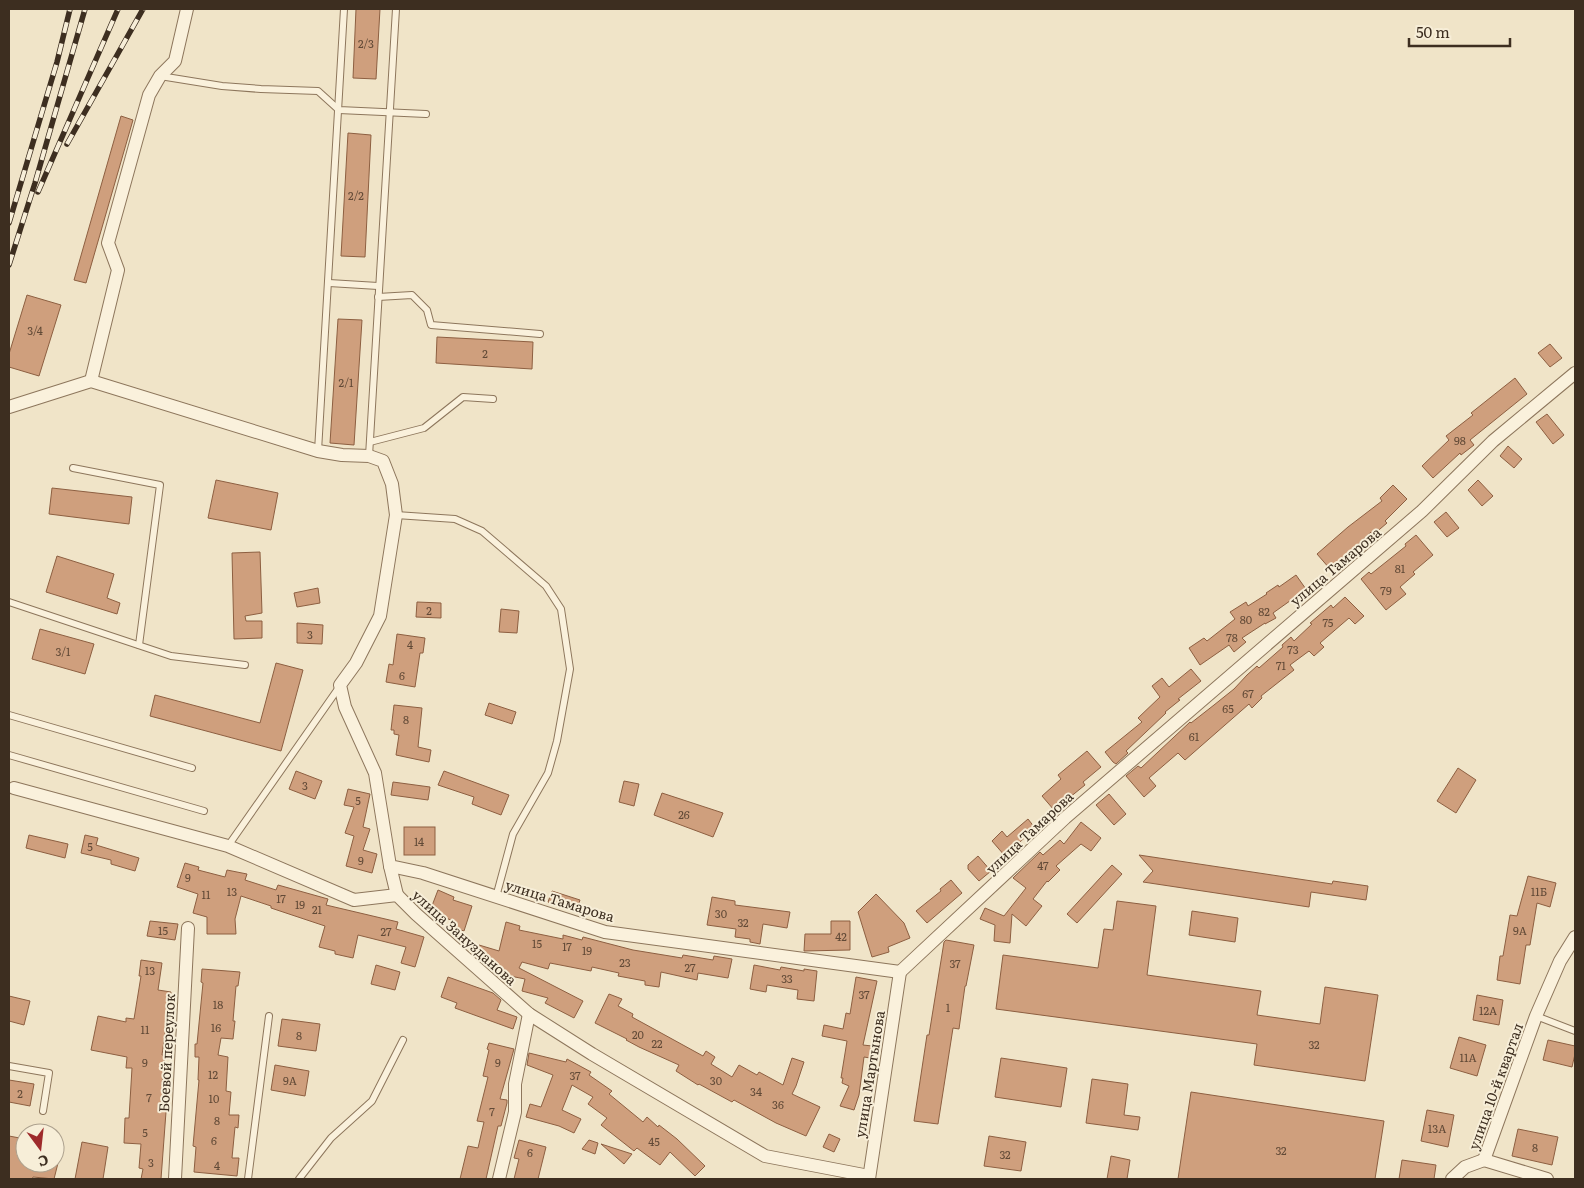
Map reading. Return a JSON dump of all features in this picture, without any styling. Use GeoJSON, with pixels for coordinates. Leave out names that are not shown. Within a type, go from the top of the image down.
{"type":"FeatureCollection","features":[{"type":"Feature","properties":{"kind":"street"},"geometry":{"type":"LineString","coordinates":[[91,381],[118,270],[108,243],[150,95],[160,76],[175,61],[187,9]]}},
{"type":"Feature","properties":{"kind":"street","name":"улица Тамарова"},"geometry":{"type":"LineString","coordinates":[[390,866],[423,873],[605,932],[900,972],[1065,818],[1422,511],[1493,442],[1575,372]]}},
{"type":"Feature","properties":{"kind":"street"},"geometry":{"type":"LineString","coordinates":[[9,407],[91,381],[318,451],[342,455],[369,456],[383,461],[392,484],[396,514],[380,616],[356,663],[340,685],[345,707],[375,773],[390,866],[397,895]]}},
{"type":"Feature","properties":{"kind":"street","name":"улица Занузданова"},"geometry":{"type":"LineString","coordinates":[[14,788],[228,846],[354,900],[397,895],[529,1014],[600,1059],[765,1156],[869,1178]]}},
{"type":"Feature","properties":{"kind":"street","name":"Боевой переулок"},"geometry":{"type":"LineString","coordinates":[[175,1179],[188,928]]}},
{"type":"Feature","properties":{"kind":"street","name":"улица 10-й квартал"},"geometry":{"type":"LineString","coordinates":[[1547,1179],[1484,1160],[1536,1016],[1560,961],[1575,937]]}},
{"type":"Feature","properties":{"kind":"street","name":"улица Мартынова"},"geometry":{"type":"LineString","coordinates":[[869,1178],[900,972]]}},
{"type":"Feature","properties":{"kind":"street"},"geometry":{"type":"LineString","coordinates":[[499,1179],[515,1112],[515,1084],[529,1014]]}},
{"type":"Feature","properties":{"kind":"street"},"geometry":{"type":"LineString","coordinates":[[1452,1179],[1466,1167],[1484,1160]]}},
{"type":"Feature","properties":{"kind":"lane"},"geometry":{"type":"LineString","coordinates":[[318,451],[344,9]]}},
{"type":"Feature","properties":{"kind":"lane"},"geometry":{"type":"LineString","coordinates":[[369,456],[396,9]]}},
{"type":"Feature","properties":{"kind":"lane"},"geometry":{"type":"LineString","coordinates":[[160,76],[232,86],[318,91],[339,110],[426,114]]}},
{"type":"Feature","properties":{"kind":"lane"},"geometry":{"type":"LineString","coordinates":[[329,283],[378,286]]}},
{"type":"Feature","properties":{"kind":"lane"},"geometry":{"type":"LineString","coordinates":[[378,297],[412,295],[427,310],[431,326],[540,334]]}},
{"type":"Feature","properties":{"kind":"lane"},"geometry":{"type":"LineString","coordinates":[[370,442],[424,428],[462,397],[493,400]]}},
{"type":"Feature","properties":{"kind":"lane"},"geometry":{"type":"LineString","coordinates":[[74,468],[160,485],[139,645]]}},
{"type":"Feature","properties":{"kind":"lane"},"geometry":{"type":"LineString","coordinates":[[396,514],[455,519],[482,531],[546,586],[561,609],[570,669],[557,741],[548,773],[513,834],[496,897]]}},
{"type":"Feature","properties":{"kind":"lane"},"geometry":{"type":"LineString","coordinates":[[9,603],[171,656],[245,665]]}},
{"type":"Feature","properties":{"kind":"lane"},"geometry":{"type":"LineString","coordinates":[[228,846],[340,685]]}},
{"type":"Feature","properties":{"kind":"lane"},"geometry":{"type":"LineString","coordinates":[[9,715],[192,768]]}},
{"type":"Feature","properties":{"kind":"lane"},"geometry":{"type":"LineString","coordinates":[[9,755],[204,810]]}},
{"type":"Feature","properties":{"kind":"lane"},"geometry":{"type":"LineString","coordinates":[[248,1179],[269,1016]]}},
{"type":"Feature","properties":{"kind":"lane","name":"улица 10-й квартал"},"geometry":{"type":"LineString","coordinates":[[1536,1016],[1575,1031]]}},
{"type":"Feature","properties":{"kind":"lane"},"geometry":{"type":"LineString","coordinates":[[299,1179],[331,1138],[372,1101],[403,1040]]}},
{"type":"Feature","properties":{"kind":"lane"},"geometry":{"type":"LineString","coordinates":[[9,1066],[50,1073],[43,1111]]}},
{"type":"Feature","properties":{"kind":"building"},"geometry":{"type":"Polygon","coordinates":[[[356,9],[380,9],[376,79],[353,78],[356,9]]]}},
{"type":"Feature","properties":{"kind":"building"},"geometry":{"type":"Polygon","coordinates":[[[121,116],[133,120],[86,283],[74,280],[121,116]]]}},
{"type":"Feature","properties":{"kind":"building"},"geometry":{"type":"Polygon","coordinates":[[[348,133],[371,135],[365,257],[341,256],[348,133]]]}},
{"type":"Feature","properties":{"kind":"building"},"geometry":{"type":"Polygon","coordinates":[[[27,295],[61,305],[39,376],[9,367],[9,354],[27,295]]]}},
{"type":"Feature","properties":{"kind":"building"},"geometry":{"type":"Polygon","coordinates":[[[338,319],[362,320],[354,445],[330,443],[338,319]]]}},
{"type":"Feature","properties":{"kind":"building"},"geometry":{"type":"Polygon","coordinates":[[[437,337],[533,342],[532,369],[436,363],[437,337]]]}},
{"type":"Feature","properties":{"kind":"building"},"geometry":{"type":"Polygon","coordinates":[[[1550,344],[1562,358],[1550,367],[1538,353],[1550,344]]]}},
{"type":"Feature","properties":{"kind":"building"},"geometry":{"type":"Polygon","coordinates":[[[1515,378],[1527,394],[1470,440],[1474,445],[1461,455],[1460,453],[1433,478],[1422,466],[1449,440],[1446,436],[1473,415],[1471,413],[1515,378]]]}},
{"type":"Feature","properties":{"kind":"building"},"geometry":{"type":"Polygon","coordinates":[[[1547,414],[1564,435],[1553,444],[1536,422],[1547,414]]]}},
{"type":"Feature","properties":{"kind":"building"},"geometry":{"type":"Polygon","coordinates":[[[1508,446],[1522,459],[1514,468],[1500,456],[1508,446]]]}},
{"type":"Feature","properties":{"kind":"building"},"geometry":{"type":"Polygon","coordinates":[[[216,480],[278,493],[271,530],[208,518],[216,480]]]}},
{"type":"Feature","properties":{"kind":"building"},"geometry":{"type":"Polygon","coordinates":[[[1478,480],[1493,496],[1482,506],[1468,490],[1478,480]]]}},
{"type":"Feature","properties":{"kind":"building"},"geometry":{"type":"Polygon","coordinates":[[[1393,485],[1407,499],[1385,521],[1387,523],[1373,535],[1371,532],[1330,569],[1317,554],[1382,501],[1380,498],[1393,485]]]}},
{"type":"Feature","properties":{"kind":"building"},"geometry":{"type":"Polygon","coordinates":[[[52,488],[132,497],[129,524],[49,514],[52,488]]]}},
{"type":"Feature","properties":{"kind":"building"},"geometry":{"type":"Polygon","coordinates":[[[1446,512],[1459,528],[1447,537],[1434,522],[1446,512]]]}},
{"type":"Feature","properties":{"kind":"building"},"geometry":{"type":"Polygon","coordinates":[[[1416,535],[1433,555],[1413,572],[1415,574],[1400,587],[1406,594],[1386,610],[1361,579],[1369,572],[1371,574],[1406,546],[1405,544],[1416,535]]]}},
{"type":"Feature","properties":{"kind":"building"},"geometry":{"type":"Polygon","coordinates":[[[260,552],[262,613],[245,616],[246,621],[262,621],[262,638],[234,639],[232,553],[260,552]]]}},
{"type":"Feature","properties":{"kind":"building"},"geometry":{"type":"Polygon","coordinates":[[[57,556],[114,574],[107,598],[120,603],[117,614],[46,592],[57,556]]]}},
{"type":"Feature","properties":{"kind":"building"},"geometry":{"type":"Polygon","coordinates":[[[1296,575],[1308,592],[1296,601],[1294,598],[1273,613],[1276,618],[1242,638],[1246,642],[1234,652],[1229,645],[1200,665],[1189,648],[1204,638],[1207,641],[1235,619],[1230,612],[1246,602],[1248,606],[1296,575]]]}},
{"type":"Feature","properties":{"kind":"building"},"geometry":{"type":"Polygon","coordinates":[[[318,588],[320,603],[297,607],[294,593],[318,588]]]}},
{"type":"Feature","properties":{"kind":"building"},"geometry":{"type":"Polygon","coordinates":[[[1345,597],[1364,616],[1355,624],[1349,618],[1320,643],[1324,647],[1314,656],[1309,651],[1290,665],[1294,670],[1261,696],[1262,698],[1252,708],[1249,704],[1185,760],[1178,753],[1149,778],[1156,786],[1144,797],[1126,776],[1138,766],[1141,768],[1190,722],[1234,689],[1257,666],[1259,668],[1283,647],[1282,645],[1291,637],[1294,641],[1312,624],[1310,623],[1331,605],[1333,608],[1345,597]]]}},
{"type":"Feature","properties":{"kind":"building"},"geometry":{"type":"Polygon","coordinates":[[[417,602],[441,603],[441,618],[416,617],[417,602]]]}},
{"type":"Feature","properties":{"kind":"building"},"geometry":{"type":"Polygon","coordinates":[[[501,609],[519,611],[517,633],[499,632],[501,609]]]}},
{"type":"Feature","properties":{"kind":"building"},"geometry":{"type":"Polygon","coordinates":[[[297,623],[323,625],[322,644],[297,643],[297,623]]]}},
{"type":"Feature","properties":{"kind":"building"},"geometry":{"type":"Polygon","coordinates":[[[40,629],[94,644],[85,674],[32,659],[40,629]]]}},
{"type":"Feature","properties":{"kind":"building"},"geometry":{"type":"Polygon","coordinates":[[[397,634],[425,638],[423,653],[420,653],[415,687],[386,682],[389,664],[393,665],[397,634]]]}},
{"type":"Feature","properties":{"kind":"building"},"geometry":{"type":"Polygon","coordinates":[[[276,663],[303,670],[281,751],[150,716],[155,695],[260,723],[276,663]]]}},
{"type":"Feature","properties":{"kind":"building"},"geometry":{"type":"Polygon","coordinates":[[[1191,669],[1201,681],[1178,699],[1180,700],[1165,712],[1126,751],[1128,753],[1116,764],[1113,762],[1105,752],[1142,722],[1138,718],[1160,697],[1152,686],[1162,678],[1169,687],[1191,669]]]}},
{"type":"Feature","properties":{"kind":"building"},"geometry":{"type":"Polygon","coordinates":[[[489,703],[516,712],[512,724],[485,715],[489,703]]]}},
{"type":"Feature","properties":{"kind":"building"},"geometry":{"type":"Polygon","coordinates":[[[394,705],[422,708],[418,747],[431,750],[429,762],[396,755],[399,735],[394,734],[394,730],[391,730],[394,705]]]}},
{"type":"Feature","properties":{"kind":"building"},"geometry":{"type":"Polygon","coordinates":[[[1087,751],[1101,767],[1083,782],[1085,785],[1054,810],[1042,796],[1061,779],[1058,775],[1087,751]]]}},
{"type":"Feature","properties":{"kind":"building"},"geometry":{"type":"Polygon","coordinates":[[[1458,768],[1476,780],[1456,813],[1437,801],[1458,768]]]}},
{"type":"Feature","properties":{"kind":"building"},"geometry":{"type":"Polygon","coordinates":[[[296,771],[322,781],[315,799],[289,789],[296,771]]]}},
{"type":"Feature","properties":{"kind":"building"},"geometry":{"type":"Polygon","coordinates":[[[444,771],[509,795],[501,815],[472,804],[474,797],[438,785],[444,771]]]}},
{"type":"Feature","properties":{"kind":"building"},"geometry":{"type":"Polygon","coordinates":[[[624,781],[639,784],[634,806],[619,802],[624,781]]]}},
{"type":"Feature","properties":{"kind":"building"},"geometry":{"type":"Polygon","coordinates":[[[393,782],[430,787],[428,800],[391,795],[393,782]]]}},
{"type":"Feature","properties":{"kind":"building"},"geometry":{"type":"Polygon","coordinates":[[[348,789],[370,794],[363,827],[370,829],[363,850],[377,854],[372,873],[346,866],[354,836],[345,833],[354,807],[344,805],[348,789]]]}},
{"type":"Feature","properties":{"kind":"building"},"geometry":{"type":"Polygon","coordinates":[[[662,793],[723,813],[713,837],[654,815],[662,793]]]}},
{"type":"Feature","properties":{"kind":"building"},"geometry":{"type":"Polygon","coordinates":[[[1109,794],[1126,814],[1114,825],[1096,805],[1109,794]]]}},
{"type":"Feature","properties":{"kind":"building"},"geometry":{"type":"Polygon","coordinates":[[[1028,819],[1035,828],[1005,856],[992,841],[1002,831],[1007,837],[1028,819]]]}},
{"type":"Feature","properties":{"kind":"building"},"geometry":{"type":"Polygon","coordinates":[[[1081,822],[1101,838],[1091,851],[1081,844],[1056,866],[1060,870],[1047,881],[1033,899],[1042,906],[1026,926],[1012,914],[1010,943],[994,941],[995,925],[980,919],[985,908],[1004,916],[1026,888],[1013,878],[1040,852],[1043,855],[1060,840],[1064,844],[1081,822]]]}},
{"type":"Feature","properties":{"kind":"building"},"geometry":{"type":"Polygon","coordinates":[[[404,827],[435,827],[435,855],[404,855],[404,827]]]}},
{"type":"Feature","properties":{"kind":"building"},"geometry":{"type":"Polygon","coordinates":[[[29,835],[68,844],[65,858],[26,848],[29,835]]]}},
{"type":"Feature","properties":{"kind":"building"},"geometry":{"type":"Polygon","coordinates":[[[85,835],[98,838],[96,845],[139,858],[135,871],[111,864],[111,860],[81,853],[85,835]]]}},
{"type":"Feature","properties":{"kind":"building"},"geometry":{"type":"Polygon","coordinates":[[[1139,855],[1332,884],[1333,881],[1368,886],[1366,900],[1311,892],[1309,907],[1143,882],[1153,871],[1139,855]]]}},
{"type":"Feature","properties":{"kind":"building"},"geometry":{"type":"Polygon","coordinates":[[[978,856],[991,871],[979,881],[968,869],[968,865],[978,856]]]}},
{"type":"Feature","properties":{"kind":"building"},"geometry":{"type":"Polygon","coordinates":[[[185,863],[199,867],[198,870],[225,877],[227,870],[247,874],[245,880],[276,890],[278,885],[328,899],[326,905],[398,922],[396,929],[424,937],[415,967],[401,963],[406,947],[358,935],[353,958],[335,954],[335,951],[319,947],[325,926],[241,896],[235,919],[236,934],[207,934],[207,917],[193,913],[198,894],[177,887],[185,863]]]}},
{"type":"Feature","properties":{"kind":"building"},"geometry":{"type":"Polygon","coordinates":[[[1112,865],[1122,874],[1077,923],[1067,914],[1112,865]]]}},
{"type":"Feature","properties":{"kind":"building"},"geometry":{"type":"Polygon","coordinates":[[[1528,876],[1556,883],[1550,907],[1537,903],[1530,945],[1526,945],[1520,984],[1497,980],[1500,956],[1503,956],[1510,915],[1517,916],[1528,876]]]}},
{"type":"Feature","properties":{"kind":"building"},"geometry":{"type":"Polygon","coordinates":[[[951,880],[962,893],[927,923],[916,911],[941,891],[940,889],[951,880]]]}},
{"type":"Feature","properties":{"kind":"building"},"geometry":{"type":"Polygon","coordinates":[[[438,890],[454,897],[453,900],[472,906],[464,931],[451,927],[453,921],[430,911],[438,890]]]}},
{"type":"Feature","properties":{"kind":"building"},"geometry":{"type":"Polygon","coordinates":[[[552,891],[580,900],[576,912],[548,902],[552,891]]]}},
{"type":"Feature","properties":{"kind":"building"},"geometry":{"type":"Polygon","coordinates":[[[876,894],[904,923],[910,938],[888,947],[889,952],[872,957],[858,912],[876,894]]]}},
{"type":"Feature","properties":{"kind":"building"},"geometry":{"type":"Polygon","coordinates":[[[712,897],[735,901],[735,905],[790,912],[787,928],[763,924],[760,944],[750,942],[750,939],[735,937],[736,929],[707,925],[712,897]]]}},
{"type":"Feature","properties":{"kind":"building"},"geometry":{"type":"Polygon","coordinates":[[[1117,901],[1156,906],[1147,975],[1261,991],[1257,1015],[1320,1024],[1325,987],[1378,995],[1365,1081],[1254,1065],[1257,1044],[996,1009],[1003,955],[1098,968],[1104,929],[1113,930],[1117,901]]]}},
{"type":"Feature","properties":{"kind":"building"},"geometry":{"type":"Polygon","coordinates":[[[1192,911],[1238,918],[1235,942],[1189,935],[1192,911]]]}},
{"type":"Feature","properties":{"kind":"building"},"geometry":{"type":"Polygon","coordinates":[[[150,921],[178,924],[175,940],[147,936],[150,921]]]}},
{"type":"Feature","properties":{"kind":"building"},"geometry":{"type":"Polygon","coordinates":[[[831,921],[850,921],[850,950],[804,951],[805,934],[831,934],[831,921]]]}},
{"type":"Feature","properties":{"kind":"building"},"geometry":{"type":"Polygon","coordinates":[[[506,922],[520,926],[519,930],[563,939],[563,935],[582,940],[583,937],[633,950],[682,958],[683,955],[713,960],[714,956],[732,959],[728,978],[698,973],[697,980],[661,972],[659,987],[645,985],[645,981],[618,976],[619,973],[592,967],[591,971],[550,963],[548,969],[522,962],[519,968],[583,1001],[574,1018],[545,1003],[548,998],[522,991],[525,979],[495,973],[496,966],[483,962],[476,956],[479,945],[499,951],[506,922]]]}},
{"type":"Feature","properties":{"kind":"building"},"geometry":{"type":"Polygon","coordinates":[[[946,940],[974,945],[965,986],[959,1029],[953,1028],[938,1124],[914,1121],[927,1035],[929,1035],[944,942],[946,940]]]}},
{"type":"Feature","properties":{"kind":"building"},"geometry":{"type":"Polygon","coordinates":[[[141,960],[162,963],[158,990],[171,992],[162,1055],[165,1055],[162,1085],[168,1085],[161,1179],[141,1179],[143,1169],[139,1168],[141,1144],[124,1143],[125,1118],[129,1118],[132,1068],[126,1068],[127,1057],[91,1050],[98,1016],[126,1022],[126,1018],[134,1019],[141,976],[139,976],[141,960]]]}},
{"type":"Feature","properties":{"kind":"building"},"geometry":{"type":"Polygon","coordinates":[[[376,965],[400,972],[395,990],[371,984],[376,965]]]}},
{"type":"Feature","properties":{"kind":"building"},"geometry":{"type":"Polygon","coordinates":[[[754,965],[780,970],[781,967],[817,971],[814,1001],[797,999],[798,990],[767,985],[766,992],[750,989],[754,965]]]}},
{"type":"Feature","properties":{"kind":"building"},"geometry":{"type":"Polygon","coordinates":[[[202,969],[240,972],[238,986],[236,986],[233,1039],[221,1038],[218,1055],[228,1057],[226,1091],[231,1092],[229,1115],[239,1115],[238,1128],[235,1127],[232,1158],[239,1158],[237,1176],[194,1172],[196,1147],[193,1146],[199,1080],[199,1057],[195,1057],[195,1044],[197,1044],[203,983],[201,982],[202,969]]]}},
{"type":"Feature","properties":{"kind":"building"},"geometry":{"type":"Polygon","coordinates":[[[448,977],[493,993],[501,1000],[497,1010],[517,1017],[513,1029],[455,1008],[457,1003],[441,997],[448,977]]]}},
{"type":"Feature","properties":{"kind":"building"},"geometry":{"type":"Polygon","coordinates":[[[856,977],[877,981],[863,1045],[872,1046],[870,1058],[864,1057],[859,1095],[854,1110],[840,1106],[849,1086],[842,1083],[843,1078],[841,1078],[847,1041],[822,1036],[824,1025],[843,1029],[846,1013],[850,1014],[856,977]]]}},
{"type":"Feature","properties":{"kind":"building"},"geometry":{"type":"Polygon","coordinates":[[[609,994],[622,999],[618,1006],[633,1014],[632,1017],[703,1056],[706,1051],[715,1057],[711,1064],[732,1077],[739,1065],[757,1075],[759,1072],[783,1085],[792,1058],[804,1062],[792,1094],[820,1107],[806,1136],[776,1123],[734,1100],[732,1102],[698,1085],[676,1071],[679,1065],[639,1047],[595,1023],[609,994]]]}},
{"type":"Feature","properties":{"kind":"building"},"geometry":{"type":"Polygon","coordinates":[[[1477,995],[1503,1000],[1499,1025],[1473,1020],[1477,995]]]}},
{"type":"Feature","properties":{"kind":"building"},"geometry":{"type":"Polygon","coordinates":[[[9,996],[30,1001],[24,1025],[9,1021],[9,996]]]}},
{"type":"Feature","properties":{"kind":"building"},"geometry":{"type":"Polygon","coordinates":[[[282,1019],[320,1024],[316,1051],[278,1046],[282,1019]]]}},
{"type":"Feature","properties":{"kind":"building"},"geometry":{"type":"Polygon","coordinates":[[[1459,1037],[1486,1045],[1477,1076],[1450,1068],[1459,1037]]]}},
{"type":"Feature","properties":{"kind":"building"},"geometry":{"type":"Polygon","coordinates":[[[1548,1040],[1575,1046],[1572,1067],[1543,1060],[1548,1040]]]}},
{"type":"Feature","properties":{"kind":"building"},"geometry":{"type":"Polygon","coordinates":[[[489,1043],[514,1049],[500,1099],[507,1100],[507,1103],[501,1126],[498,1126],[486,1179],[460,1179],[468,1146],[478,1148],[484,1122],[477,1121],[488,1077],[483,1076],[489,1043]]]}},
{"type":"Feature","properties":{"kind":"building"},"geometry":{"type":"Polygon","coordinates":[[[529,1053],[566,1062],[567,1059],[591,1072],[589,1075],[612,1091],[609,1094],[643,1122],[647,1117],[658,1127],[659,1125],[677,1139],[705,1166],[695,1176],[670,1152],[660,1165],[637,1148],[634,1151],[601,1125],[607,1118],[588,1104],[593,1097],[572,1085],[562,1110],[581,1119],[574,1133],[559,1126],[526,1117],[530,1104],[541,1107],[553,1075],[527,1065],[529,1053]]]}},
{"type":"Feature","properties":{"kind":"building"},"geometry":{"type":"Polygon","coordinates":[[[1001,1058],[1067,1068],[1061,1107],[995,1097],[1001,1058]]]}},
{"type":"Feature","properties":{"kind":"building"},"geometry":{"type":"Polygon","coordinates":[[[275,1065],[309,1071],[305,1096],[271,1090],[275,1065]]]}},
{"type":"Feature","properties":{"kind":"building"},"geometry":{"type":"Polygon","coordinates":[[[1092,1079],[1128,1084],[1124,1115],[1140,1117],[1138,1130],[1086,1123],[1092,1079]]]}},
{"type":"Feature","properties":{"kind":"building"},"geometry":{"type":"Polygon","coordinates":[[[9,1080],[34,1084],[30,1106],[9,1102],[9,1080]]]}},
{"type":"Feature","properties":{"kind":"building"},"geometry":{"type":"Polygon","coordinates":[[[1191,1092],[1384,1121],[1375,1179],[1178,1179],[1191,1092]]]}},
{"type":"Feature","properties":{"kind":"building"},"geometry":{"type":"Polygon","coordinates":[[[1427,1110],[1454,1115],[1448,1147],[1421,1141],[1427,1110]]]}},
{"type":"Feature","properties":{"kind":"building"},"geometry":{"type":"Polygon","coordinates":[[[1518,1129],[1558,1137],[1552,1165],[1512,1156],[1518,1129]]]}},
{"type":"Feature","properties":{"kind":"building"},"geometry":{"type":"Polygon","coordinates":[[[829,1134],[840,1139],[834,1152],[823,1147],[829,1134]]]}},
{"type":"Feature","properties":{"kind":"building"},"geometry":{"type":"Polygon","coordinates":[[[9,1136],[15,1137],[15,1173],[56,1173],[54,1179],[33,1177],[32,1179],[9,1179],[9,1136]]]}},
{"type":"Feature","properties":{"kind":"building"},"geometry":{"type":"Polygon","coordinates":[[[989,1136],[1026,1142],[1021,1171],[984,1166],[989,1136]]]}},
{"type":"Feature","properties":{"kind":"building"},"geometry":{"type":"Polygon","coordinates":[[[519,1140],[546,1147],[538,1179],[514,1179],[519,1159],[514,1158],[519,1140]]]}},
{"type":"Feature","properties":{"kind":"building"},"geometry":{"type":"Polygon","coordinates":[[[589,1140],[598,1143],[595,1154],[582,1149],[589,1140]]]}},
{"type":"Feature","properties":{"kind":"building"},"geometry":{"type":"Polygon","coordinates":[[[82,1142],[108,1147],[103,1179],[75,1179],[82,1142]]]}},
{"type":"Feature","properties":{"kind":"building"},"geometry":{"type":"Polygon","coordinates":[[[601,1144],[632,1154],[624,1164],[601,1144]]]}},
{"type":"Feature","properties":{"kind":"building"},"geometry":{"type":"Polygon","coordinates":[[[1111,1156],[1130,1160],[1127,1179],[1107,1179],[1111,1156]]]}},
{"type":"Feature","properties":{"kind":"building"},"geometry":{"type":"Polygon","coordinates":[[[1402,1160],[1436,1165],[1434,1179],[1399,1179],[1402,1160]]]}},
{"type":"Feature","properties":{"kind":"railway"},"geometry":{"type":"LineString","coordinates":[[9,223],[57,62],[70,9]]}},
{"type":"Feature","properties":{"kind":"railway"},"geometry":{"type":"LineString","coordinates":[[9,265],[35,183],[85,9]]}},
{"type":"Feature","properties":{"kind":"railway"},"geometry":{"type":"LineString","coordinates":[[38,192],[118,9]]}},
{"type":"Feature","properties":{"kind":"railway"},"geometry":{"type":"LineString","coordinates":[[67,144],[143,9]]}}]}
